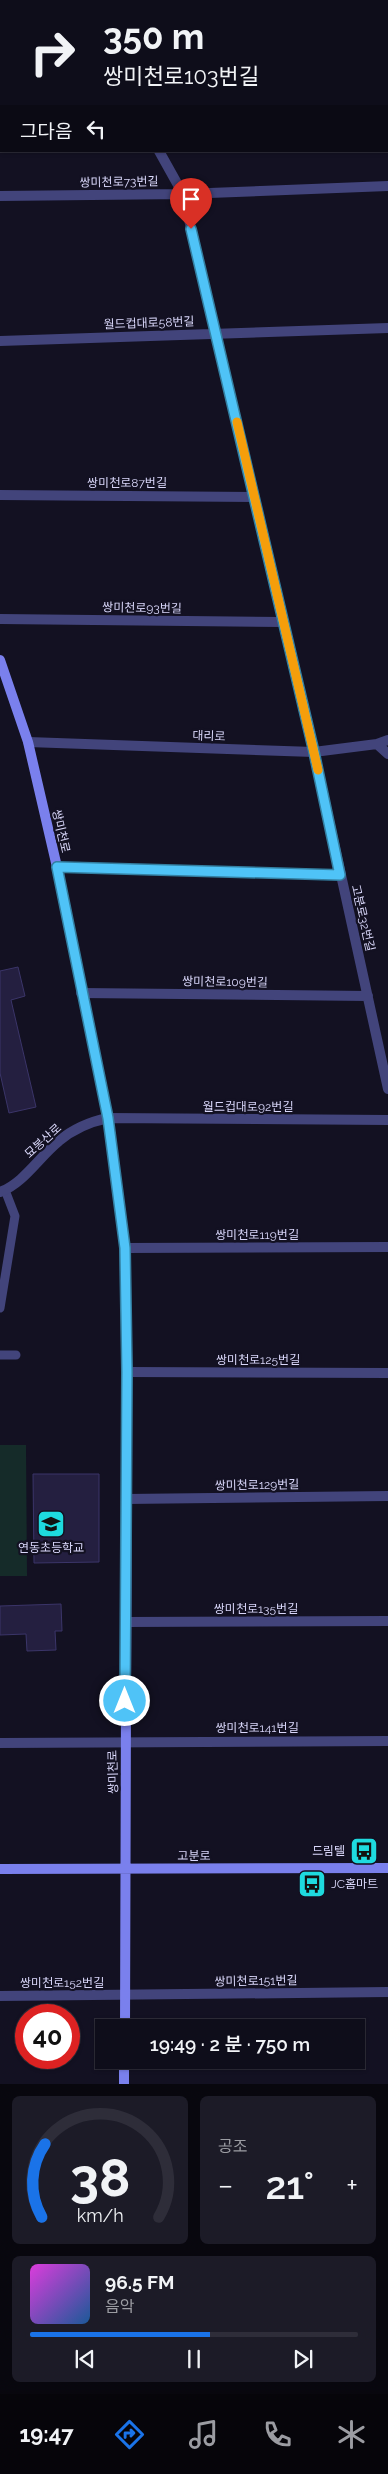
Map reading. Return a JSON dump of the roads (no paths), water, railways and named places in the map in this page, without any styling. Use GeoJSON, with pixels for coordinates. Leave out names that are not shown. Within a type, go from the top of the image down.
{"type":"FeatureCollection","features":[{"type":"Feature","properties":{"kind":"street","name":"고분로32번길"},"geometry":{"type":"LineString","coordinates":[[160,152],[183,194],[314,752],[388,1089]]}},
{"type":"Feature","properties":{"kind":"street","name":"쌍미천로73번길"},"geometry":{"type":"LineString","coordinates":[[0,196],[183,194],[388,186]]}},
{"type":"Feature","properties":{"kind":"street","name":"월드컵대로58번길"},"geometry":{"type":"LineString","coordinates":[[0,341],[388,328]]}},
{"type":"Feature","properties":{"kind":"street","name":"쌍미천로87번길"},"geometry":{"type":"LineString","coordinates":[[0,495],[254,497]]}},
{"type":"Feature","properties":{"kind":"street","name":"쌍미천로93번길"},"geometry":{"type":"LineString","coordinates":[[0,619],[284,622]]}},
{"type":"Feature","properties":{"kind":"street","name":"쌍미천로"},"geometry":{"type":"LineString","coordinates":[[0,660],[28,742],[57,867],[81,993],[108,1118],[125,1248],[127,1372],[125,2019]]}},
{"type":"Feature","properties":{"kind":"street","name":"대리로"},"geometry":{"type":"LineString","coordinates":[[28,742],[314,752],[377,744],[388,740]]}},
{"type":"Feature","properties":{"kind":"street"},"geometry":{"type":"LineString","coordinates":[[377,744],[388,754]]}},
{"type":"Feature","properties":{"kind":"street"},"geometry":{"type":"LineString","coordinates":[[57,867],[340,875]]}},
{"type":"Feature","properties":{"kind":"street","name":"쌍미천로109번길"},"geometry":{"type":"LineString","coordinates":[[81,993],[368,996]]}},
{"type":"Feature","properties":{"kind":"street","name":"월드컵대로92번길"},"geometry":{"type":"LineString","coordinates":[[108,1118],[388,1120]]}},
{"type":"Feature","properties":{"kind":"street","name":"묘봉산로"},"geometry":{"type":"LineString","coordinates":[[2,1191],[26,1174],[59,1141],[86,1123],[108,1118]]}},
{"type":"Feature","properties":{"kind":"street","name":"쌍미천로119번길"},"geometry":{"type":"LineString","coordinates":[[125,1248],[388,1247]]}},
{"type":"Feature","properties":{"kind":"street","name":"쌍미천로125번길"},"geometry":{"type":"LineString","coordinates":[[127,1372],[388,1373]]}},
{"type":"Feature","properties":{"kind":"street","name":"쌍미천로129번길"},"geometry":{"type":"LineString","coordinates":[[126,1499],[388,1496]]}},
{"type":"Feature","properties":{"kind":"street","name":"쌍미천로135번길"},"geometry":{"type":"LineString","coordinates":[[125,1622],[388,1620]]}},
{"type":"Feature","properties":{"kind":"street","name":"쌍미천로141번길"},"geometry":{"type":"LineString","coordinates":[[0,1742],[388,1741]]}},
{"type":"Feature","properties":{"kind":"street","name":"고분로"},"geometry":{"type":"LineString","coordinates":[[0,1868],[388,1868]]}},
{"type":"Feature","properties":{"kind":"street","name":"쌍미천로151번길"},"geometry":{"type":"LineString","coordinates":[[125,1995],[388,1992]]}},
{"type":"Feature","properties":{"kind":"street","name":"쌍미천로152번길"},"geometry":{"type":"LineString","coordinates":[[0,1996],[125,1995]]}},
{"type":"Feature","properties":{"kind":"street"},"geometry":{"type":"LineString","coordinates":[[124,2069],[124,2084]]}},
{"type":"Feature","properties":{"kind":"lane"},"geometry":{"type":"LineString","coordinates":[[0,1308],[15,1216],[2,1191]]}},
{"type":"Feature","properties":{"kind":"lane"},"geometry":{"type":"LineString","coordinates":[[0,1355],[16,1355]]}},
{"type":"Feature","properties":{"kind":"place","name":"연동초등학교"},"geometry":{"type":"Point","coordinates":[51,1524]}},
{"type":"Feature","properties":{"kind":"place","name":"드림텔"},"geometry":{"type":"Point","coordinates":[364,1851]}},
{"type":"Feature","properties":{"kind":"place","name":"JC홈마트"},"geometry":{"type":"Point","coordinates":[312,1884]}}]}
